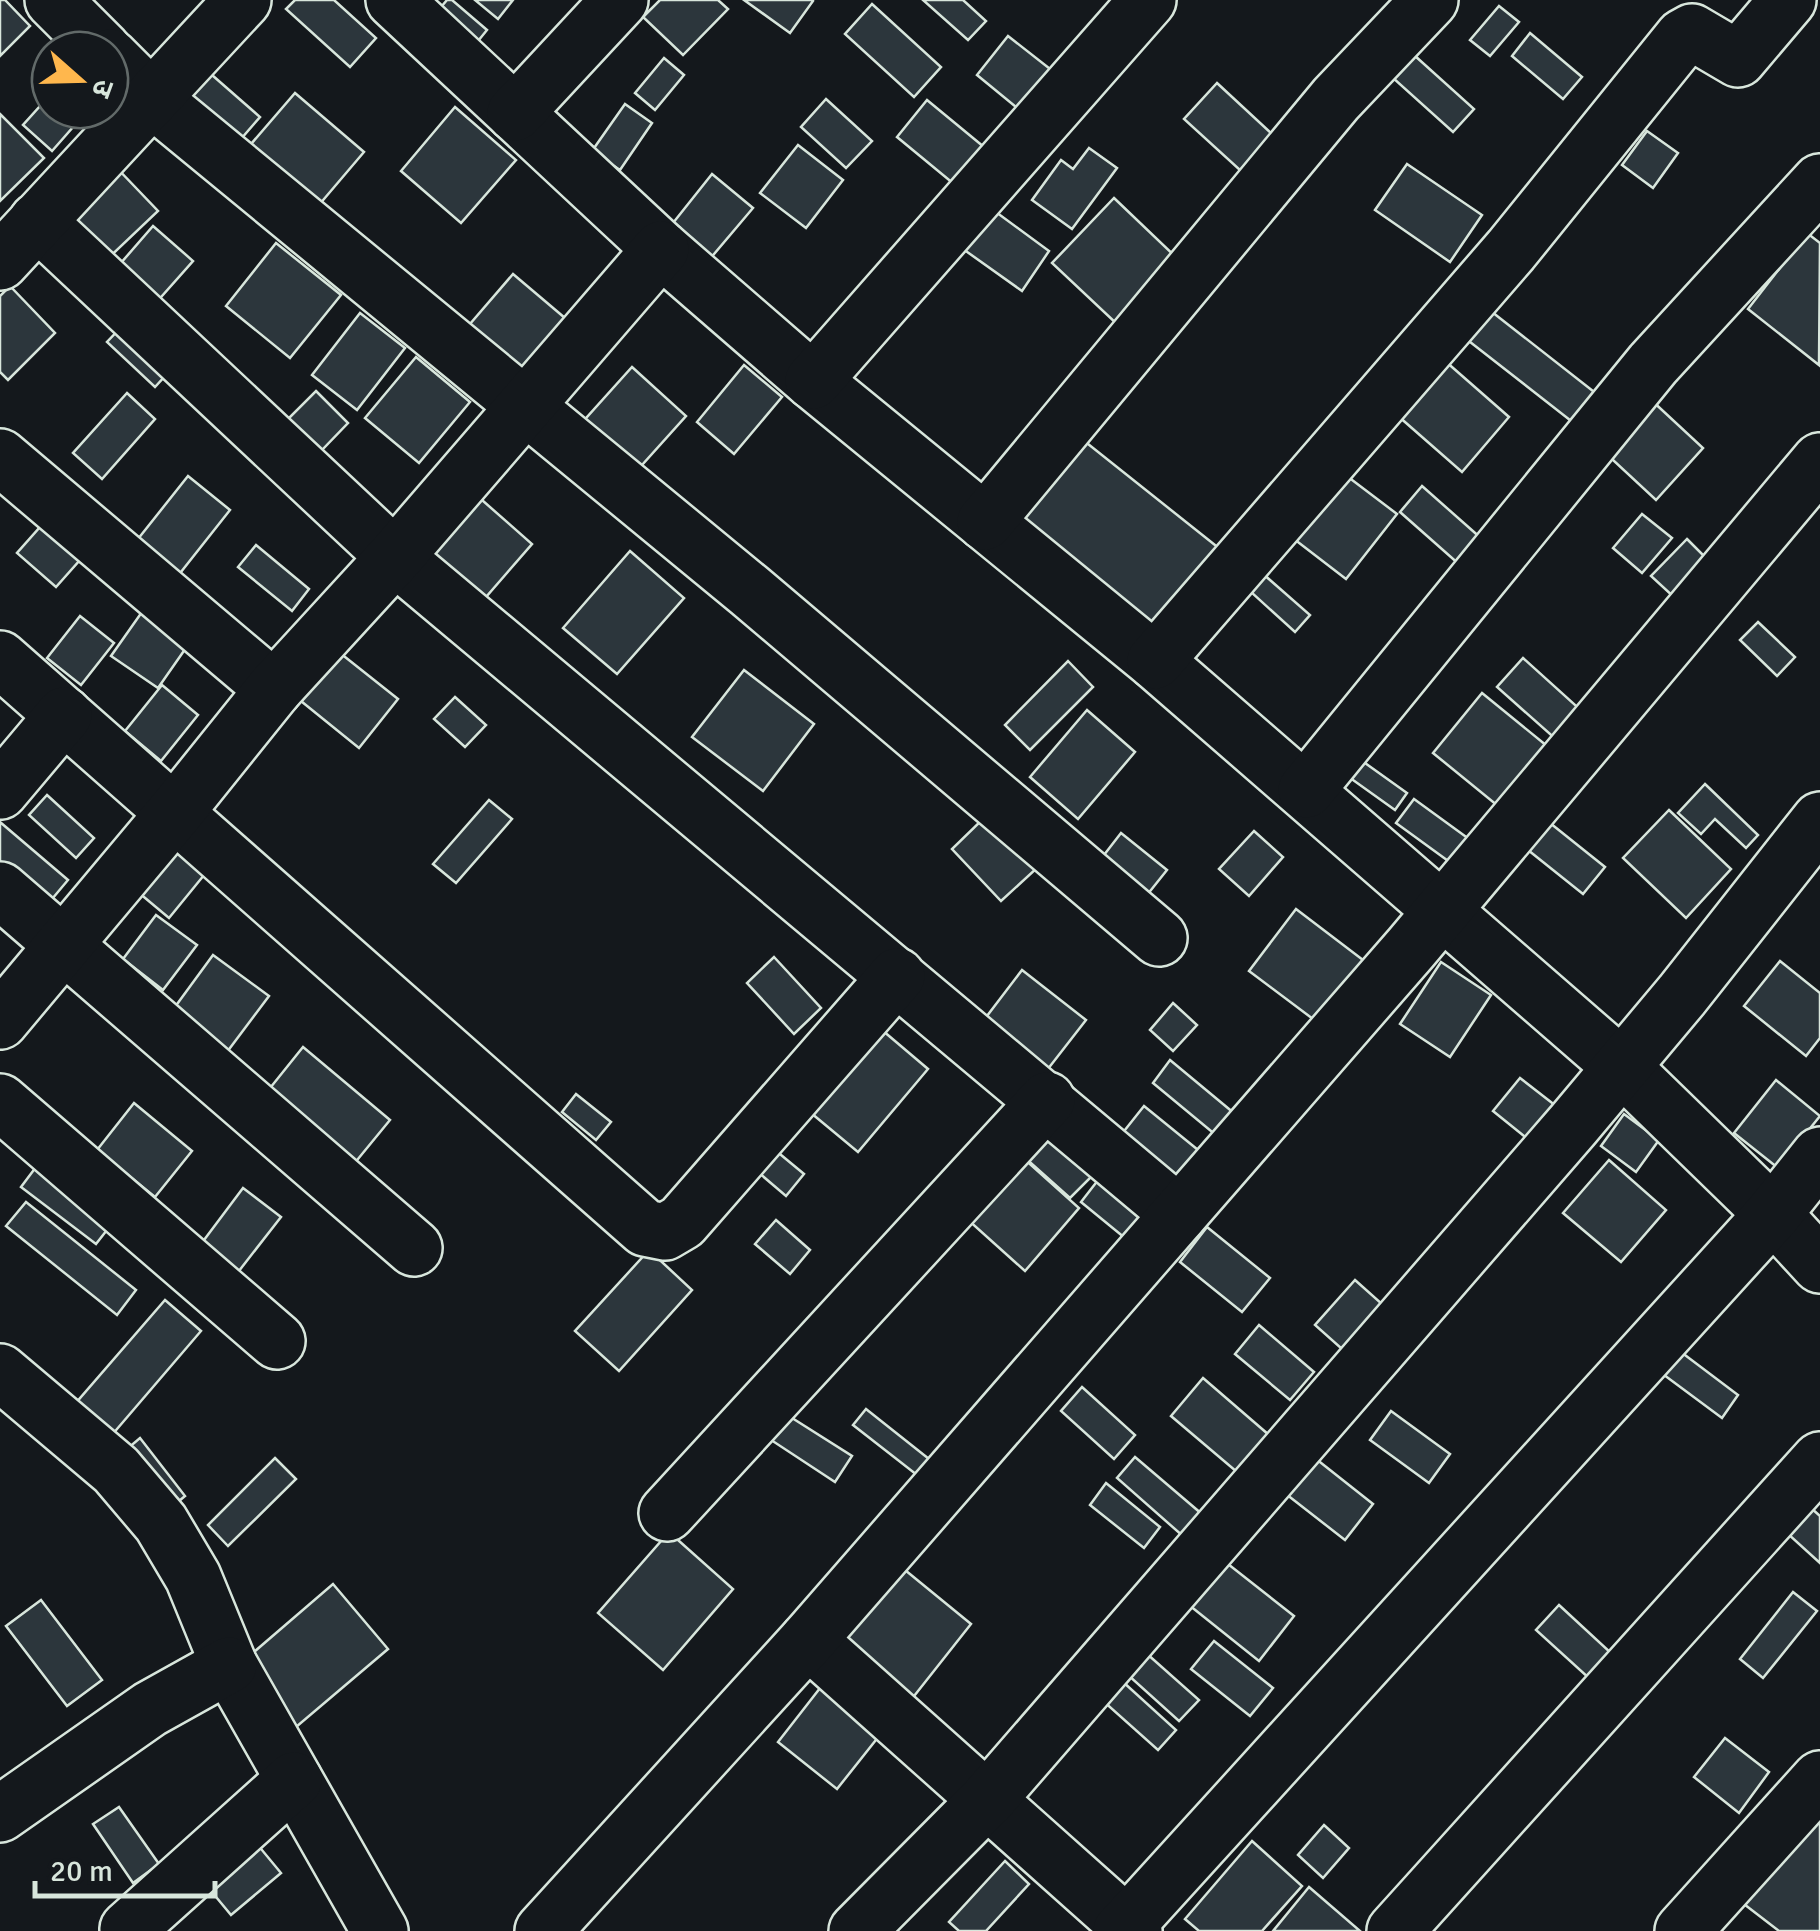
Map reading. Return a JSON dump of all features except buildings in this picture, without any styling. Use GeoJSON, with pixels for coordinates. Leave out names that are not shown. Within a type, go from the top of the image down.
{"type":"FeatureCollection","features":[{"type":"Feature","properties":{"kind":"street"},"geometry":{"type":"LineString","coordinates":[[53,0],[83,30]]}},
{"type":"Feature","properties":{"kind":"street"},"geometry":{"type":"LineString","coordinates":[[0,262],[243,0]]}},
{"type":"Feature","properties":{"kind":"street"},"geometry":{"type":"LineString","coordinates":[[394,0],[661,249],[813,381],[1155,661],[1622,1067],[1774,1214],[1820,1265]]}},
{"type":"Feature","properties":{"kind":"street"},"geometry":{"type":"LineString","coordinates":[[515,113],[620,0]]}},
{"type":"Feature","properties":{"kind":"street"},"geometry":{"type":"LineString","coordinates":[[813,381],[1148,0]]}},
{"type":"Feature","properties":{"kind":"street"},"geometry":{"type":"LineString","coordinates":[[986,522],[1336,98],[1430,0]]}},
{"type":"Feature","properties":{"kind":"street"},"geometry":{"type":"LineString","coordinates":[[1155,661],[1511,250],[1684,37],[1692,32],[1700,35],[1738,59],[1794,7]]}},
{"type":"Feature","properties":{"kind":"street"},"geometry":{"type":"LineString","coordinates":[[130,77],[750,591],[1159,938]]}},
{"type":"Feature","properties":{"kind":"street"},"geometry":{"type":"LineString","coordinates":[[1306,790],[1654,364],[1820,182]]}},
{"type":"Feature","properties":{"kind":"street"},"geometry":{"type":"LineString","coordinates":[[37,221],[395,557],[1179,1214]]}},
{"type":"Feature","properties":{"kind":"street"},"geometry":{"type":"LineString","coordinates":[[0,1021],[274,689],[395,557],[661,249]]}},
{"type":"Feature","properties":{"kind":"street"},"geometry":{"type":"LineString","coordinates":[[0,457],[274,689]]}},
{"type":"Feature","properties":{"kind":"street"},"geometry":{"type":"LineString","coordinates":[[543,1931],[808,1640],[1443,910],[1820,460]]}},
{"type":"Feature","properties":{"kind":"street"},"geometry":{"type":"LineString","coordinates":[[0,658],[645,1228],[665,1232],[682,1222],[898,976]]}},
{"type":"Feature","properties":{"kind":"street"},"geometry":{"type":"LineString","coordinates":[[0,791],[64,716]]}},
{"type":"Feature","properties":{"kind":"street"},"geometry":{"type":"LineString","coordinates":[[856,1931],[987,1800],[1622,1067],[1820,820]]}},
{"type":"Feature","properties":{"kind":"street"},"geometry":{"type":"LineString","coordinates":[[0,890],[414,1248]]}},
{"type":"Feature","properties":{"kind":"street"},"geometry":{"type":"LineString","coordinates":[[667,1513],[1047,1100]]}},
{"type":"Feature","properties":{"kind":"street"},"geometry":{"type":"LineString","coordinates":[[0,1102],[277,1340]]}},
{"type":"Feature","properties":{"kind":"street"},"geometry":{"type":"LineString","coordinates":[[808,1640],[1128,1929],[1774,1214],[1820,1154]]}},
{"type":"Feature","properties":{"kind":"street"},"geometry":{"type":"LineString","coordinates":[[0,1372],[116,1470],[161,1523],[193,1577],[230,1666],[380,1931]]}},
{"type":"Feature","properties":{"kind":"street"},"geometry":{"type":"LineString","coordinates":[[1395,1931],[1820,1460]]}},
{"type":"Feature","properties":{"kind":"street"},"geometry":{"type":"LineString","coordinates":[[0,1814],[150,1710],[230,1666]]}},
{"type":"Feature","properties":{"kind":"street"},"geometry":{"type":"LineString","coordinates":[[1683,1931],[1820,1779]]}},
{"type":"Feature","properties":{"kind":"street"},"geometry":{"type":"LineString","coordinates":[[128,1929],[294,1780]]}}]}
